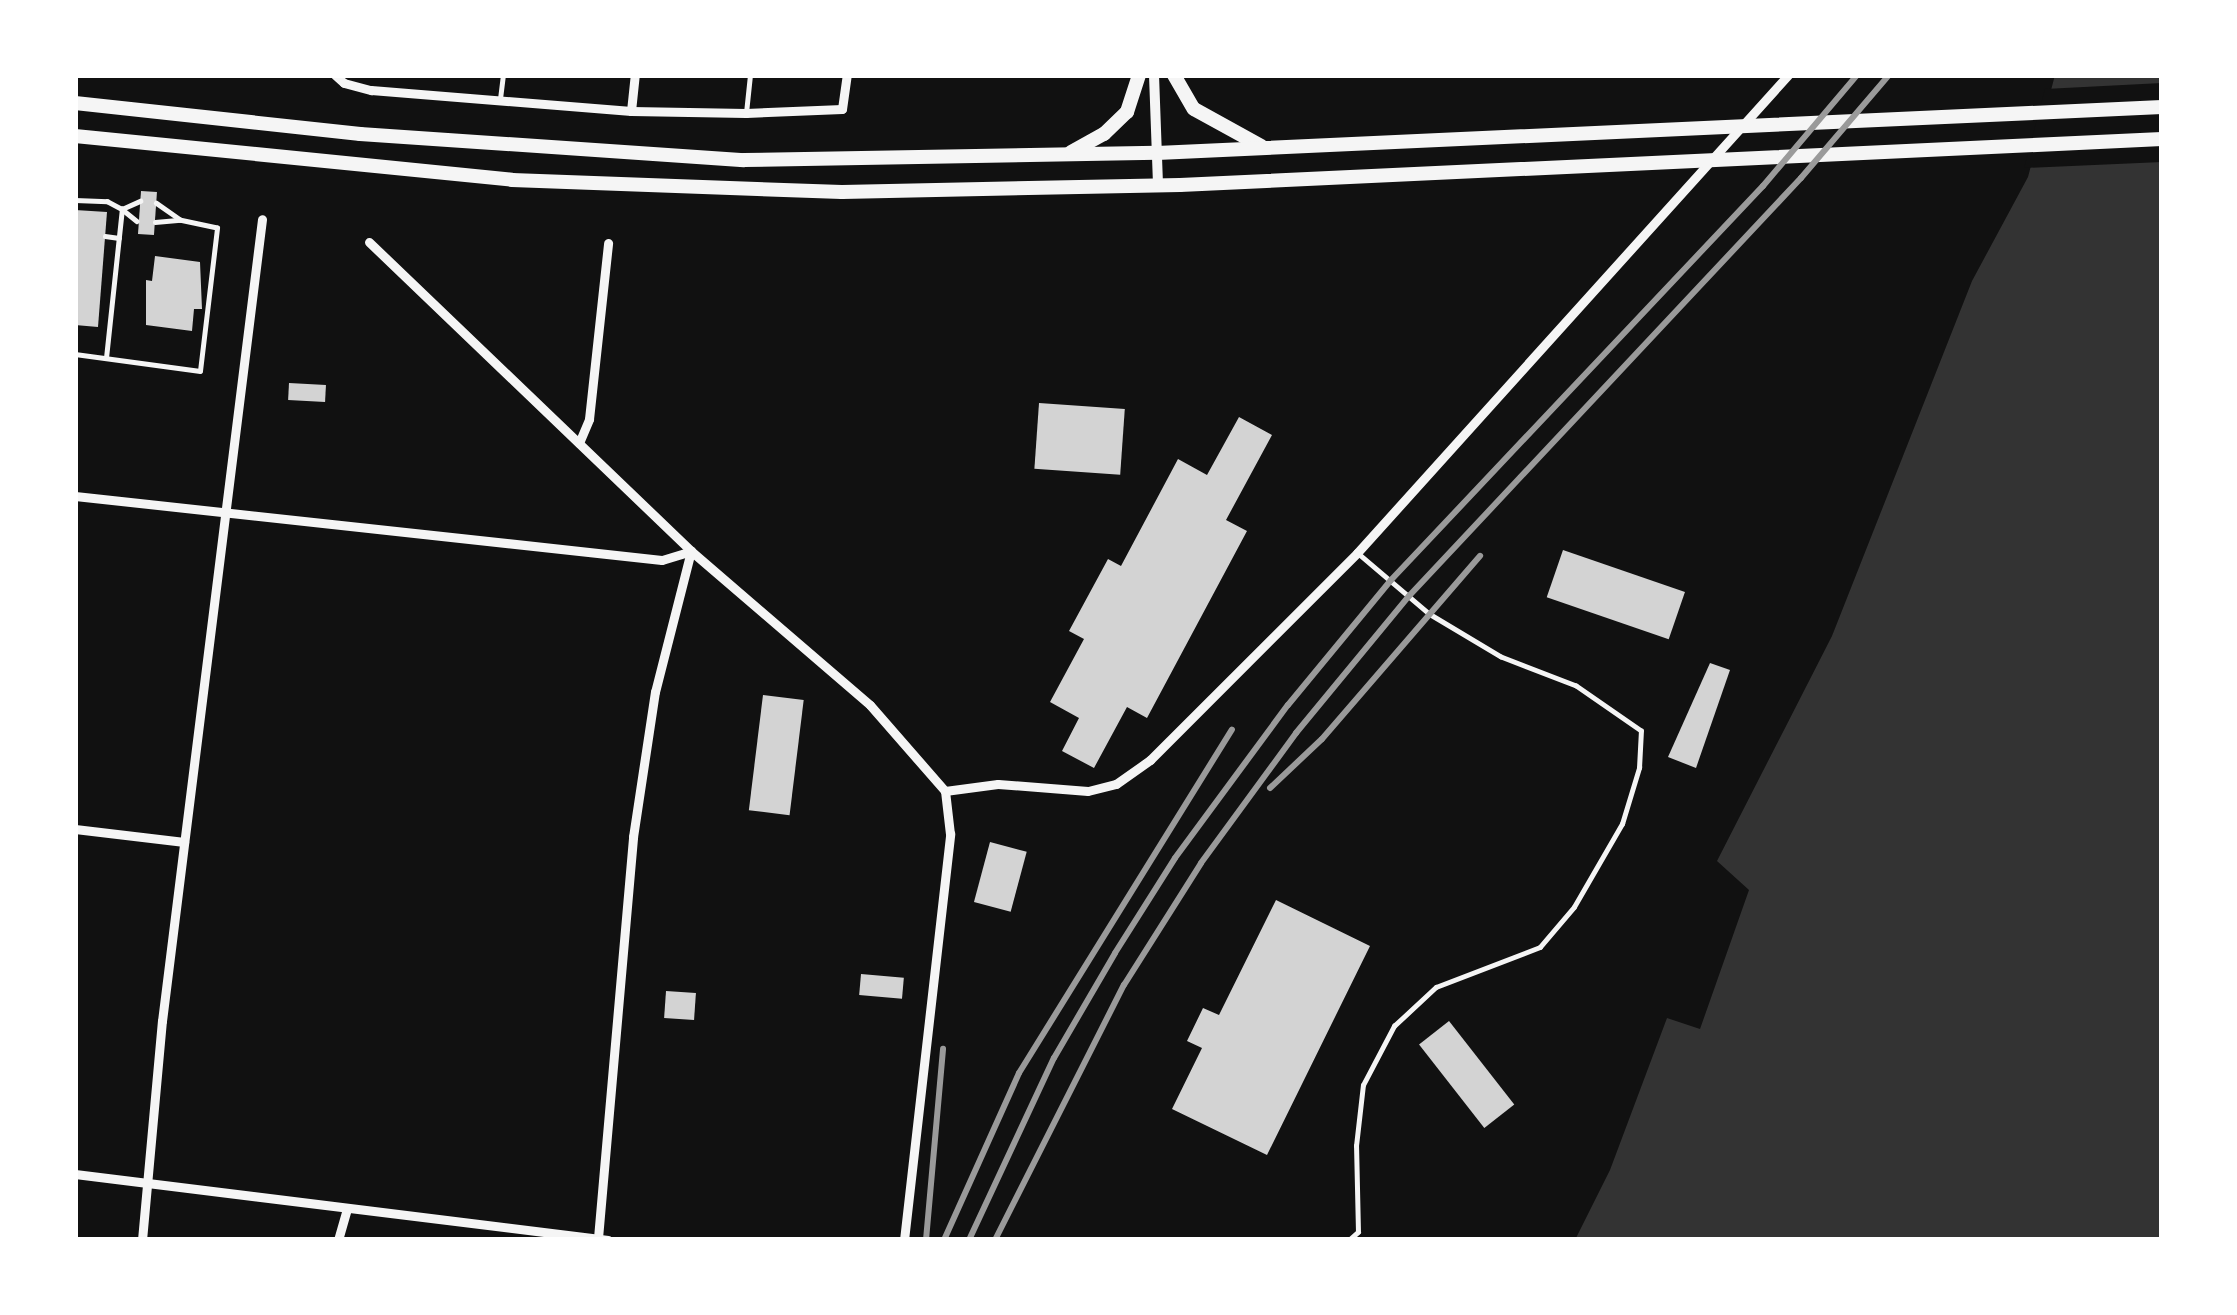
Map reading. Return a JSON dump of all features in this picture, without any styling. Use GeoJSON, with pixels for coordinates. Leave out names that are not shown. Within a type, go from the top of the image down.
{"type":"FeatureCollection","features":[{"type":"Feature","properties":{"kind":"highway"},"geometry":{"type":"LineString","coordinates":[[1067,154],[1104,134],[1126,112],[1139,75]]}},
{"type":"Feature","properties":{"kind":"highway"},"geometry":{"type":"LineString","coordinates":[[1174,75],[1194,109],[1265,148]]}},
{"type":"Feature","properties":{"kind":"highway"},"geometry":{"type":"LineString","coordinates":[[75,103],[360,134],[674,156],[1157,152],[2162,107]]}},
{"type":"Feature","properties":{"kind":"highway"},"geometry":{"type":"LineString","coordinates":[[75,136],[408,172],[717,191],[1158,185],[2162,139]]}},
{"type":"Feature","properties":{"kind":"street"},"geometry":{"type":"LineString","coordinates":[[335,75],[344,83],[371,89],[500,101],[631,111],[746,113],[842,109],[847,75]]}},
{"type":"Feature","properties":{"kind":"street"},"geometry":{"type":"LineString","coordinates":[[631,111],[634,75]]}},
{"type":"Feature","properties":{"kind":"street"},"geometry":{"type":"LineString","coordinates":[[1154,75],[1158,185]]}},
{"type":"Feature","properties":{"kind":"street"},"geometry":{"type":"LineString","coordinates":[[945,791],[998,784],[1088,791],[1116,784],[1150,760],[1357,553],[1788,75]]}},
{"type":"Feature","properties":{"kind":"street"},"geometry":{"type":"LineString","coordinates":[[142,1240],[184,842],[262,219]]}},
{"type":"Feature","properties":{"kind":"street"},"geometry":{"type":"LineString","coordinates":[[370,242],[691,551],[870,705],[945,791],[950,833],[904,1240]]}},
{"type":"Feature","properties":{"kind":"street"},"geometry":{"type":"LineString","coordinates":[[579,443],[589,419],[608,243]]}},
{"type":"Feature","properties":{"kind":"street"},"geometry":{"type":"LineString","coordinates":[[75,496],[662,560],[691,551]]}},
{"type":"Feature","properties":{"kind":"street"},"geometry":{"type":"LineString","coordinates":[[75,1174],[148,1179],[347,1209],[603,1239],[633,836],[656,692],[691,551]]}},
{"type":"Feature","properties":{"kind":"street"},"geometry":{"type":"LineString","coordinates":[[75,829],[184,842]]}},
{"type":"Feature","properties":{"kind":"street"},"geometry":{"type":"LineString","coordinates":[[338,1240],[347,1209]]}},
{"type":"Feature","properties":{"kind":"lane"},"geometry":{"type":"LineString","coordinates":[[500,101],[503,75]]}},
{"type":"Feature","properties":{"kind":"lane"},"geometry":{"type":"LineString","coordinates":[[746,113],[750,75]]}},
{"type":"Feature","properties":{"kind":"lane"},"geometry":{"type":"LineString","coordinates":[[75,200],[107,201],[137,221]]}},
{"type":"Feature","properties":{"kind":"lane"},"geometry":{"type":"LineString","coordinates":[[122,209],[140,201]]}},
{"type":"Feature","properties":{"kind":"lane"},"geometry":{"type":"LineString","coordinates":[[157,203],[180,220]]}},
{"type":"Feature","properties":{"kind":"lane"},"geometry":{"type":"LineString","coordinates":[[106,358],[122,209]]}},
{"type":"Feature","properties":{"kind":"lane"},"geometry":{"type":"LineString","coordinates":[[75,354],[200,371],[217,228],[180,220],[155,222]]}},
{"type":"Feature","properties":{"kind":"lane"},"geometry":{"type":"LineString","coordinates":[[105,236],[119,238]]}},
{"type":"Feature","properties":{"kind":"lane"},"geometry":{"type":"LineString","coordinates":[[102,272],[116,273]]}},
{"type":"Feature","properties":{"kind":"lane"},"geometry":{"type":"LineString","coordinates":[[100,303],[112,305]]}},
{"type":"Feature","properties":{"kind":"lane"},"geometry":{"type":"LineString","coordinates":[[1349,1240],[1358,1232],[1355,1146],[1363,1085],[1394,1026],[1436,987],[1540,947],[1574,907],[1622,824],[1639,768],[1641,731],[1576,686],[1501,657],[1447,624],[1357,553]]}},
{"type":"Feature","properties":{"kind":"shaded area"},"geometry":{"type":"Polygon","coordinates":[[[2055,75],[2162,75],[2162,1240],[1575,1240],[1610,1170],[1667,1018],[1700,1029],[1749,890],[1717,861],[1832,636],[1972,281],[2028,177],[2055,75]]]}},
{"type":"Feature","properties":{"kind":"pier"},"geometry":{"type":"Polygon","coordinates":[[[2162,83],[2162,162],[2024,168],[2045,89],[2162,83]]]}},
{"type":"Feature","properties":{"kind":"building"},"geometry":{"type":"Polygon","coordinates":[[[141,191],[157,192],[154,235],[138,234],[141,191]]]}},
{"type":"Feature","properties":{"kind":"building"},"geometry":{"type":"Polygon","coordinates":[[[75,210],[107,212],[98,327],[75,325],[75,210]]]}},
{"type":"Feature","properties":{"kind":"building"},"geometry":{"type":"Polygon","coordinates":[[[155,256],[200,262],[202,309],[194,309],[192,331],[146,325],[146,280],[152,281],[155,256]]]}},
{"type":"Feature","properties":{"kind":"building"},"geometry":{"type":"Polygon","coordinates":[[[289,383],[326,385],[325,402],[288,400],[289,383]]]}},
{"type":"Feature","properties":{"kind":"building"},"geometry":{"type":"Polygon","coordinates":[[[1039,403],[1125,409],[1120,475],[1034,469],[1039,403]]]}},
{"type":"Feature","properties":{"kind":"building"},"geometry":{"type":"Polygon","coordinates":[[[1239,417],[1272,435],[1226,520],[1247,531],[1147,718],[1127,707],[1094,768],[1062,751],[1079,718],[1050,702],[1084,639],[1069,631],[1108,559],[1121,566],[1178,459],[1207,475],[1239,417]]]}},
{"type":"Feature","properties":{"kind":"building"},"geometry":{"type":"Polygon","coordinates":[[[1563,550],[1685,592],[1669,639],[1547,597],[1563,550]]]}},
{"type":"Feature","properties":{"kind":"building"},"geometry":{"type":"Polygon","coordinates":[[[1710,663],[1730,670],[1696,768],[1668,757],[1710,663]]]}},
{"type":"Feature","properties":{"kind":"building"},"geometry":{"type":"Polygon","coordinates":[[[763,695],[804,700],[790,815],[749,810],[763,695]]]}},
{"type":"Feature","properties":{"kind":"building"},"geometry":{"type":"Polygon","coordinates":[[[990,842],[1027,852],[1011,912],[974,902],[990,842]]]}},
{"type":"Feature","properties":{"kind":"building"},"geometry":{"type":"Polygon","coordinates":[[[1276,900],[1370,946],[1267,1155],[1172,1109],[1202,1048],[1187,1041],[1203,1008],[1219,1015],[1276,900]]]}},
{"type":"Feature","properties":{"kind":"building"},"geometry":{"type":"Polygon","coordinates":[[[861,974],[904,978],[902,999],[859,995],[861,974]]]}},
{"type":"Feature","properties":{"kind":"building"},"geometry":{"type":"Polygon","coordinates":[[[666,991],[696,993],[694,1020],[664,1018],[666,991]]]}},
{"type":"Feature","properties":{"kind":"building"},"geometry":{"type":"Polygon","coordinates":[[[1449,1021],[1514,1105],[1484,1128],[1419,1044],[1449,1021]]]}},
{"type":"Feature","properties":{"kind":"railway"},"geometry":{"type":"LineString","coordinates":[[969,1240],[1054,1058],[1115,953],[1175,858],[1288,705],[1391,580],[1763,186],[1857,75]]}},
{"type":"Feature","properties":{"kind":"railway"},"geometry":{"type":"LineString","coordinates":[[995,1240],[1124,985],[1201,863],[1296,733],[1409,596],[1801,178],[1889,75]]}},
{"type":"Feature","properties":{"kind":"railway"},"geometry":{"type":"LineString","coordinates":[[1270,788],[1322,739],[1480,556]]}},
{"type":"Feature","properties":{"kind":"railway"},"geometry":{"type":"LineString","coordinates":[[944,1240],[1019,1073],[1232,730]]}},
{"type":"Feature","properties":{"kind":"railway"},"geometry":{"type":"LineString","coordinates":[[926,1240],[943,1049]]}}]}
